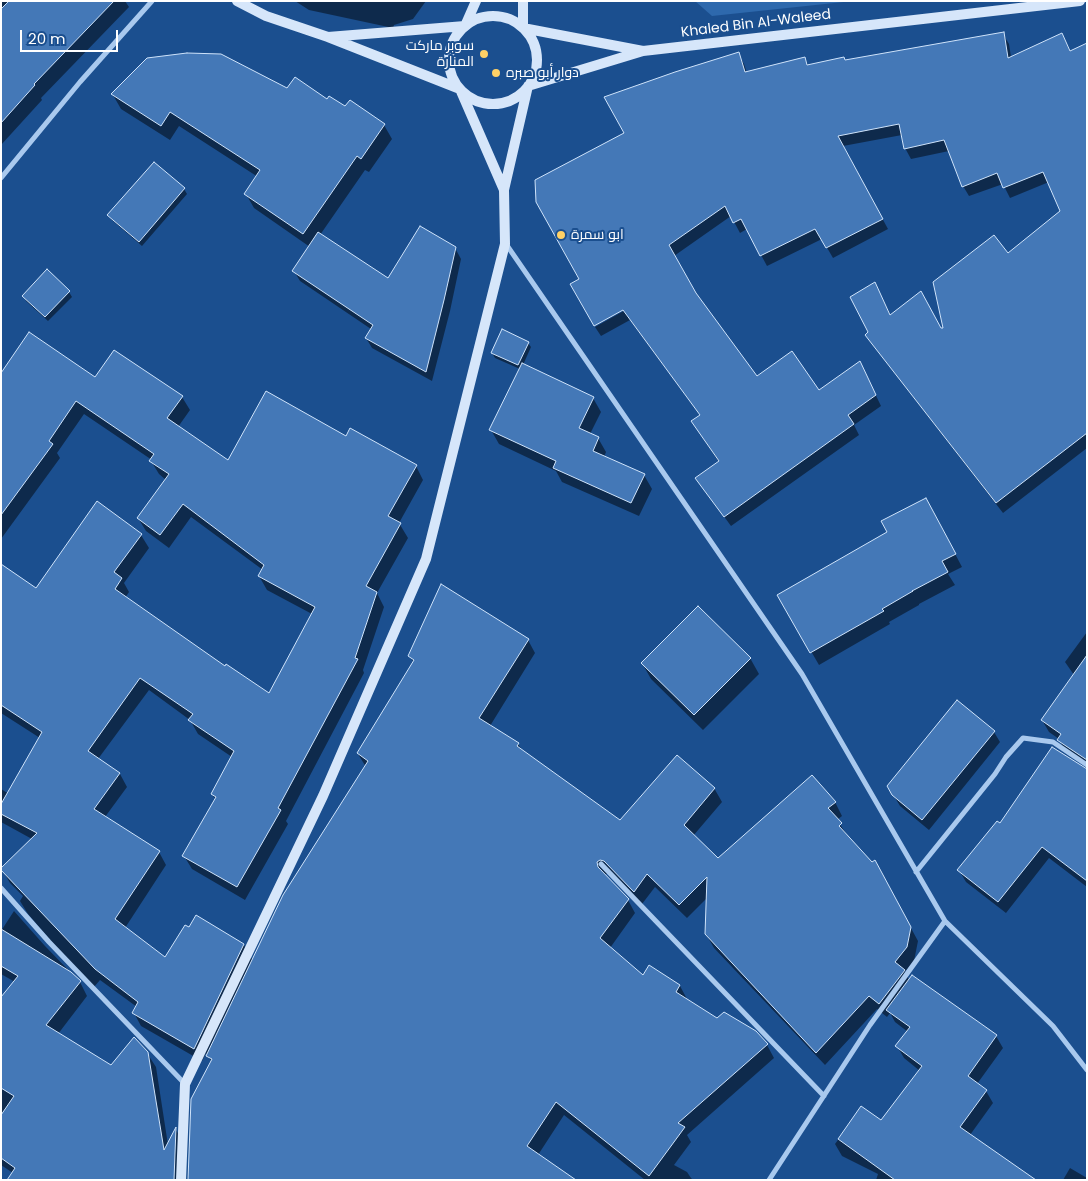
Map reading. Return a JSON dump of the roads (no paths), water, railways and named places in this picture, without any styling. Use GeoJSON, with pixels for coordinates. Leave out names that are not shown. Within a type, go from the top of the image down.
{"type":"FeatureCollection","features":[{"type":"Feature","properties":{"kind":"street"},"geometry":{"type":"LineString","coordinates":[[1,178],[80,82],[152,1]]}},
{"type":"Feature","properties":{"kind":"street"},"geometry":{"type":"LineString","coordinates":[[237,1],[266,16],[328,37],[460,89],[471,98],[484,103],[499,103],[513,99],[524,91],[532,79],[536,65],[536,51],[523,28],[523,1]]}},
{"type":"Feature","properties":{"kind":"street"},"geometry":{"type":"LineString","coordinates":[[465,26],[476,1]]}},
{"type":"Feature","properties":{"kind":"street","name":"Khaled Bin Al-Waleed"},"geometry":{"type":"LineString","coordinates":[[643,51],[1080,1]]}},
{"type":"Feature","properties":{"kind":"street"},"geometry":{"type":"LineString","coordinates":[[504,190],[460,89],[452,77],[449,62],[450,47],[457,34],[465,26],[481,18],[495,16],[509,19],[523,28],[643,51]]}},
{"type":"Feature","properties":{"kind":"street"},"geometry":{"type":"LineString","coordinates":[[328,37],[465,26]]}},
{"type":"Feature","properties":{"kind":"street"},"geometry":{"type":"LineString","coordinates":[[528,86],[643,51]]}},
{"type":"Feature","properties":{"kind":"street"},"geometry":{"type":"LineString","coordinates":[[181,1180],[185,1084],[323,796],[426,560],[505,244],[504,190],[528,86]]}},
{"type":"Feature","properties":{"kind":"street"},"geometry":{"type":"LineString","coordinates":[[505,244],[802,674],[945,922],[1053,1026],[1087,1070]]}},
{"type":"Feature","properties":{"kind":"street"},"geometry":{"type":"LineString","coordinates":[[916,872],[995,774],[1006,757],[1024,738],[1053,742],[1087,765]]}},
{"type":"Feature","properties":{"kind":"street"},"geometry":{"type":"LineString","coordinates":[[602,864],[824,1096]]}},
{"type":"Feature","properties":{"kind":"street"},"geometry":{"type":"LineString","coordinates":[[1,888],[49,942],[185,1084]]}},
{"type":"Feature","properties":{"kind":"street"},"geometry":{"type":"LineString","coordinates":[[770,1180],[870,1025],[945,922]]}},
{"type":"Feature","properties":{"kind":"place","name":"سوبر ماركت المنارة"},"geometry":{"type":"Point","coordinates":[484,54]}},
{"type":"Feature","properties":{"kind":"place","name":"دوار أبو صبره"},"geometry":{"type":"Point","coordinates":[496,73]}},
{"type":"Feature","properties":{"kind":"place","name":"ابو سمرة"},"geometry":{"type":"Point","coordinates":[561,235]}}]}
